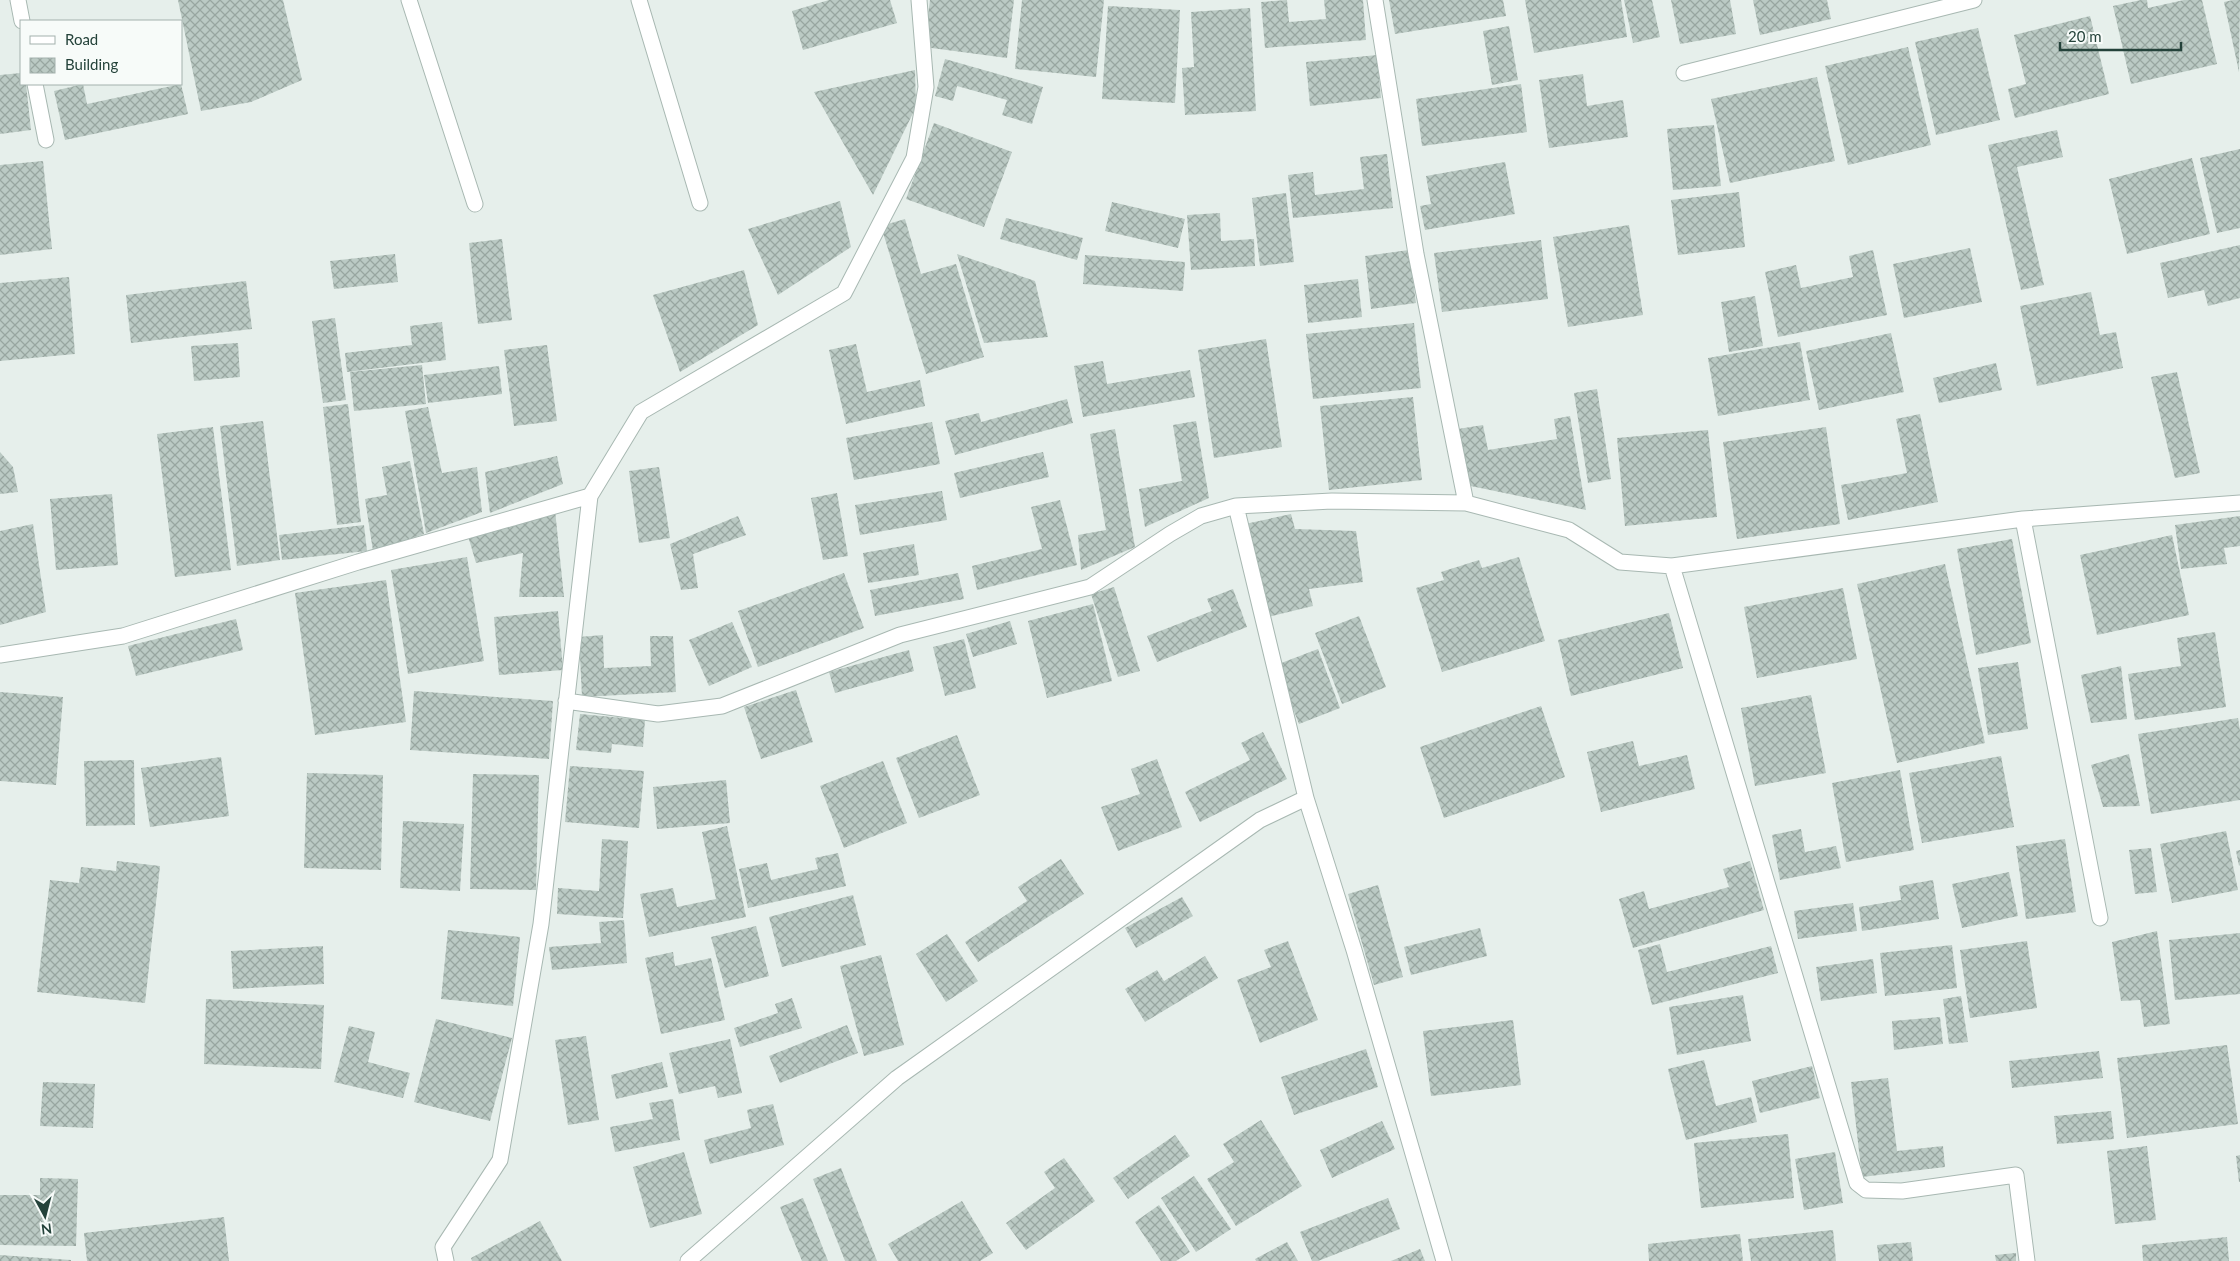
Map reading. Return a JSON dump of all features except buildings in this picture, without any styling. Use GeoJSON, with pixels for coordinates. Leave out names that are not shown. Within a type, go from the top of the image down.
{"type":"FeatureCollection","features":[{"type":"Feature","properties":{"kind":"street"},"geometry":{"type":"LineString","coordinates":[[18,0],[22,20]]}},
{"type":"Feature","properties":{"kind":"street"},"geometry":{"type":"LineString","coordinates":[[410,0],[475,204]]}},
{"type":"Feature","properties":{"kind":"street"},"geometry":{"type":"LineString","coordinates":[[639,0],[700,203]]}},
{"type":"Feature","properties":{"kind":"street"},"geometry":{"type":"LineString","coordinates":[[446,1261],[443,1247],[500,1160],[541,924],[590,496],[641,412],[844,293],[914,158],[926,88],[919,0]]}},
{"type":"Feature","properties":{"kind":"street"},"geometry":{"type":"LineString","coordinates":[[1375,0],[1416,254],[1466,503]]}},
{"type":"Feature","properties":{"kind":"street"},"geometry":{"type":"LineString","coordinates":[[1684,72],[1970,1]]}},
{"type":"Feature","properties":{"kind":"street"},"geometry":{"type":"LineString","coordinates":[[35,85],[46,140]]}},
{"type":"Feature","properties":{"kind":"street"},"geometry":{"type":"LineString","coordinates":[[0,655],[123,636],[358,562],[590,496]]}},
{"type":"Feature","properties":{"kind":"street"},"geometry":{"type":"LineString","coordinates":[[566,701],[658,714],[722,706],[900,635],[1090,587],[1170,534],[1201,516],[1236,506],[1332,501],[1466,503],[1569,530],[1620,562],[1672,566],[2023,519],[2240,503]]}},
{"type":"Feature","properties":{"kind":"street"},"geometry":{"type":"LineString","coordinates":[[1236,506],[1306,798],[1354,950],[1444,1261]]}},
{"type":"Feature","properties":{"kind":"street"},"geometry":{"type":"LineString","coordinates":[[2023,519],[2100,918]]}},
{"type":"Feature","properties":{"kind":"street"},"geometry":{"type":"LineString","coordinates":[[1672,566],[1857,1183],[1866,1190],[1902,1191],[2016,1175],[2027,1261]]}},
{"type":"Feature","properties":{"kind":"street"},"geometry":{"type":"LineString","coordinates":[[688,1261],[897,1078],[1260,820],[1306,798]]}}]}
